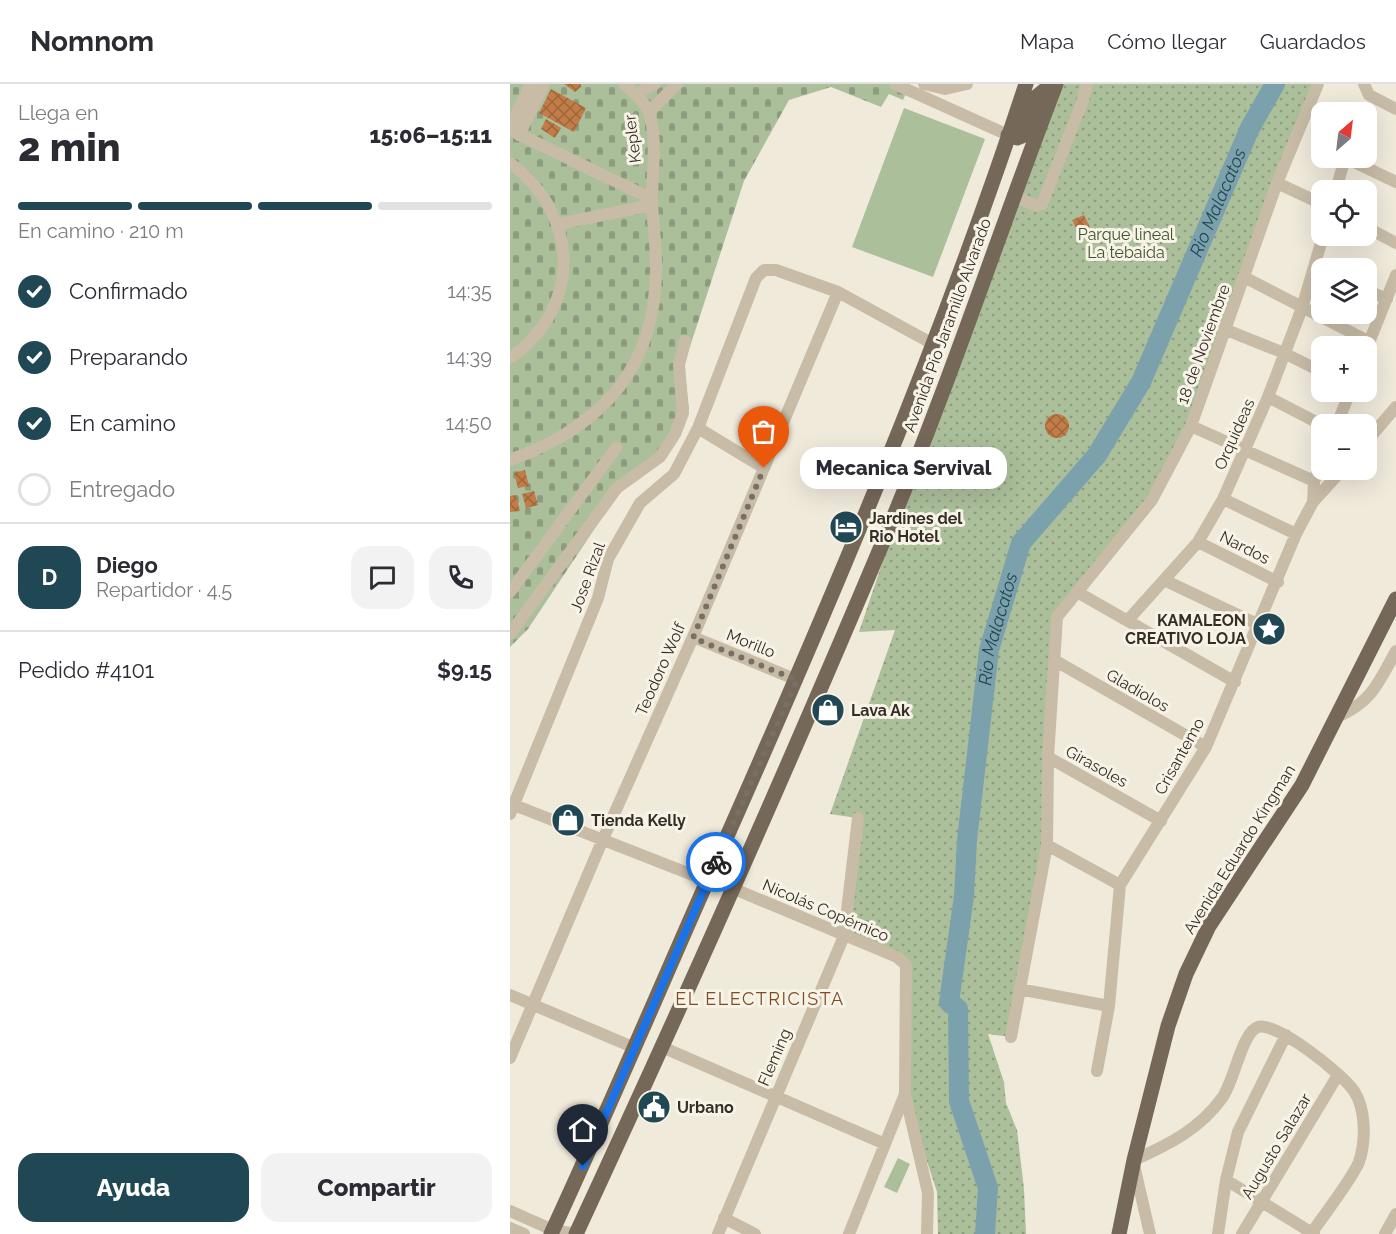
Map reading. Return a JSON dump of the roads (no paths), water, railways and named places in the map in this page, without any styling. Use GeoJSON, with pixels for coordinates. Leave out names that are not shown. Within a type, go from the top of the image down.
{"type":"FeatureCollection","features":[{"type":"Feature","properties":{"kind":"main road","name":"Avenida Pío Jaramillo Alvarado"},"geometry":{"type":"LineString","coordinates":[[552,1232],[797,680],[866,516],[933,344],[1026,84]]}},
{"type":"Feature","properties":{"kind":"main road","name":"Avenida Pío Jaramillo Alvarado"},"geometry":{"type":"LineString","coordinates":[[576,1234],[662,1047],[888,530],[950,374],[1054,84]]}},
{"type":"Feature","properties":{"kind":"main road"},"geometry":{"type":"LineString","coordinates":[[1008,135],[1017,138],[1022,136],[1036,97],[1054,84]]}},
{"type":"Feature","properties":{"kind":"main road","name":"Avenida Eduardo Kingman"},"geometry":{"type":"LineString","coordinates":[[1119,1234],[1134,1162],[1168,1026],[1197,951],[1209,926],[1302,785],[1396,599]]}},
{"type":"Feature","properties":{"kind":"street"},"geometry":{"type":"LineString","coordinates":[[513,131],[531,84]]}},
{"type":"Feature","properties":{"kind":"street"},"geometry":{"type":"LineString","coordinates":[[513,131],[544,84]]}},
{"type":"Feature","properties":{"kind":"street","name":"Kepler"},"geometry":{"type":"LineString","coordinates":[[510,460],[550,444],[601,409],[622,386],[636,360],[651,309],[656,263],[652,202],[653,145],[649,112],[636,94],[624,84]]}},
{"type":"Feature","properties":{"kind":"street"},"geometry":{"type":"LineString","coordinates":[[636,94],[655,84]]}},
{"type":"Feature","properties":{"kind":"street"},"geometry":{"type":"LineString","coordinates":[[649,112],[677,84]]}},
{"type":"Feature","properties":{"kind":"street"},"geometry":{"type":"LineString","coordinates":[[896,84],[1008,135]]}},
{"type":"Feature","properties":{"kind":"street"},"geometry":{"type":"LineString","coordinates":[[924,84],[945,89],[967,84]]}},
{"type":"Feature","properties":{"kind":"street"},"geometry":{"type":"LineString","coordinates":[[1013,195],[1036,206],[1042,204],[1083,100],[1087,84]]}},
{"type":"Feature","properties":{"kind":"street","name":"18 de Noviembre"},"geometry":{"type":"LineString","coordinates":[[1011,1037],[1047,844],[1048,757],[1057,617],[1152,500],[1191,426],[1277,183],[1318,84]]}},
{"type":"Feature","properties":{"kind":"street"},"geometry":{"type":"LineString","coordinates":[[938,103],[937,98],[945,89]]}},
{"type":"Feature","properties":{"kind":"street"},"geometry":{"type":"LineString","coordinates":[[1367,90],[1396,110]]}},
{"type":"Feature","properties":{"kind":"street"},"geometry":{"type":"LineString","coordinates":[[513,131],[652,202]]}},
{"type":"Feature","properties":{"kind":"street"},"geometry":{"type":"LineString","coordinates":[[510,163],[539,188],[558,224],[564,258],[560,293],[549,318],[538,333],[510,358]]}},
{"type":"Feature","properties":{"kind":"street"},"geometry":{"type":"LineString","coordinates":[[1367,168],[1396,182]]}},
{"type":"Feature","properties":{"kind":"street"},"geometry":{"type":"LineString","coordinates":[[1277,183],[1311,199]]}},
{"type":"Feature","properties":{"kind":"street"},"geometry":{"type":"LineString","coordinates":[[558,224],[652,202]]}},
{"type":"Feature","properties":{"kind":"street"},"geometry":{"type":"LineString","coordinates":[[1377,233],[1396,243]]}},
{"type":"Feature","properties":{"kind":"street","name":"Jose Rizal"},"geometry":{"type":"LineString","coordinates":[[512,809],[598,597],[608,559],[640,503],[674,474],[698,428],[756,278],[764,270],[776,270],[838,292]]}},
{"type":"Feature","properties":{"kind":"street"},"geometry":{"type":"LineString","coordinates":[[1372,336],[1396,275]]}},
{"type":"Feature","properties":{"kind":"street"},"geometry":{"type":"LineString","coordinates":[[1244,277],[1351,336]]}},
{"type":"Feature","properties":{"kind":"street","name":"Orquideas"},"geometry":{"type":"LineString","coordinates":[[1128,620],[1198,542],[1223,499],[1268,398],[1311,285]]}},
{"type":"Feature","properties":{"kind":"street"},"geometry":{"type":"LineString","coordinates":[[838,292],[933,344]]}},
{"type":"Feature","properties":{"kind":"street","name":"Teodoro Wolf"},"geometry":{"type":"LineString","coordinates":[[510,1058],[603,839],[693,638],[838,292]]}},
{"type":"Feature","properties":{"kind":"street"},"geometry":{"type":"LineString","coordinates":[[1377,295],[1387,299]]}},
{"type":"Feature","properties":{"kind":"street"},"geometry":{"type":"LineString","coordinates":[[1224,329],[1311,366]]}},
{"type":"Feature","properties":{"kind":"street"},"geometry":{"type":"LineString","coordinates":[[510,634],[617,488],[660,456],[675,434],[682,413],[680,364],[685,341]]}},
{"type":"Feature","properties":{"kind":"street"},"geometry":{"type":"LineString","coordinates":[[1268,398],[1311,420]]}},
{"type":"Feature","properties":{"kind":"street"},"geometry":{"type":"LineString","coordinates":[[1377,429],[1396,407]]}},
{"type":"Feature","properties":{"kind":"street"},"geometry":{"type":"LineString","coordinates":[[1191,426],[1314,481]]}},
{"type":"Feature","properties":{"kind":"street"},"geometry":{"type":"LineString","coordinates":[[698,428],[764,468]]}},
{"type":"Feature","properties":{"kind":"street"},"geometry":{"type":"LineString","coordinates":[[510,592],[616,448]]}},
{"type":"Feature","properties":{"kind":"street"},"geometry":{"type":"LineString","coordinates":[[1313,502],[1333,480]]}},
{"type":"Feature","properties":{"kind":"street","name":"Crisantemo"},"geometry":{"type":"LineString","coordinates":[[1097,1071],[1109,1006],[1120,885],[1206,747],[1278,582],[1296,534],[1313,502],[1314,481]]}},
{"type":"Feature","properties":{"kind":"street"},"geometry":{"type":"LineString","coordinates":[[1223,499],[1296,534]]}},
{"type":"Feature","properties":{"kind":"street","name":"Nardos"},"geometry":{"type":"LineString","coordinates":[[1198,542],[1278,582]]}},
{"type":"Feature","properties":{"kind":"street"},"geometry":{"type":"LineString","coordinates":[[1164,580],[1259,625]]}},
{"type":"Feature","properties":{"kind":"street"},"geometry":{"type":"LineString","coordinates":[[1077,592],[1235,682]]}},
{"type":"Feature","properties":{"kind":"street","name":"Morillo"},"geometry":{"type":"LineString","coordinates":[[693,638],[797,680]]}},
{"type":"Feature","properties":{"kind":"street"},"geometry":{"type":"LineString","coordinates":[[1337,717],[1358,708],[1374,692],[1396,651]]}},
{"type":"Feature","properties":{"kind":"street","name":"Gladiolos"},"geometry":{"type":"LineString","coordinates":[[1054,660],[1206,747]]}},
{"type":"Feature","properties":{"kind":"street","name":"Girasoles"},"geometry":{"type":"LineString","coordinates":[[1048,757],[1161,820]]}},
{"type":"Feature","properties":{"kind":"street"},"geometry":{"type":"LineString","coordinates":[[512,809],[603,839],[708,881]]}},
{"type":"Feature","properties":{"kind":"street","name":"Fleming"},"geometry":{"type":"LineString","coordinates":[[718,1234],[844,936],[858,818]]}},
{"type":"Feature","properties":{"kind":"street"},"geometry":{"type":"LineString","coordinates":[[1047,844],[1120,885]]}},
{"type":"Feature","properties":{"kind":"street","name":"Nicolás Copérnico"},"geometry":{"type":"LineString","coordinates":[[732,888],[897,957],[906,964],[905,1094]]}},
{"type":"Feature","properties":{"kind":"street"},"geometry":{"type":"LineString","coordinates":[[1019,989],[1109,1006]]}},
{"type":"Feature","properties":{"kind":"street"},"geometry":{"type":"LineString","coordinates":[[510,995],[635,1048]]}},
{"type":"Feature","properties":{"kind":"street"},"geometry":{"type":"LineString","coordinates":[[1150,1234],[1134,1162],[1174,1143],[1222,1098],[1234,1076],[1247,1035],[1257,1027],[1267,1026],[1286,1035],[1347,1082],[1360,1102],[1363,1116],[1358,1162],[1312,1234],[1226,1180]]}},
{"type":"Feature","properties":{"kind":"street"},"geometry":{"type":"LineString","coordinates":[[1218,1234],[1226,1180],[1238,1132],[1286,1035]]}},
{"type":"Feature","properties":{"kind":"street"},"geometry":{"type":"LineString","coordinates":[[662,1047],[885,1144]]}},
{"type":"Feature","properties":{"kind":"street","name":"Augusto Salazar"},"geometry":{"type":"LineString","coordinates":[[1242,1234],[1338,1075]]}},
{"type":"Feature","properties":{"kind":"street"},"geometry":{"type":"LineString","coordinates":[[849,1234],[905,1094]]}},
{"type":"Feature","properties":{"kind":"street"},"geometry":{"type":"LineString","coordinates":[[905,1094],[928,1192],[927,1234]]}},
{"type":"Feature","properties":{"kind":"street"},"geometry":{"type":"LineString","coordinates":[[510,1211],[552,1232],[576,1234]]}},
{"type":"Feature","properties":{"kind":"street"},"geometry":{"type":"LineString","coordinates":[[1385,1234],[1396,1214]]}},
{"type":"Feature","properties":{"kind":"street"},"geometry":{"type":"LineString","coordinates":[[724,1218],[755,1234]]}},
{"type":"Feature","properties":{"kind":"street"},"geometry":{"type":"LineString","coordinates":[[510,1228],[524,1234]]}},
{"type":"Feature","properties":{"kind":"waterway","name":"Rio Malacatos"},"geometry":{"type":"LineString","coordinates":[[985,1234],[988,1188],[959,1101],[958,1009],[949,1002],[964,896],[967,840],[989,650],[1021,543],[1097,455],[1141,382],[1250,128],[1275,84]]}},
{"type":"Feature","properties":{"kind":"place","name":"Mecanica Servival"},"geometry":{"type":"Point","coordinates":[764,468]}},
{"type":"Feature","properties":{"kind":"place","name":"Jardines del Rio Hotel"},"geometry":{"type":"Point","coordinates":[846,527]}},
{"type":"Feature","properties":{"kind":"place","name":"KAMALEON CREATIVO LOJA"},"geometry":{"type":"Point","coordinates":[1269,629]}},
{"type":"Feature","properties":{"kind":"place","name":"Lava Ak"},"geometry":{"type":"Point","coordinates":[828,710]}},
{"type":"Feature","properties":{"kind":"place","name":"Tienda Kelly"},"geometry":{"type":"Point","coordinates":[568,820]}},
{"type":"Feature","properties":{"kind":"place","name":"Urbano"},"geometry":{"type":"Point","coordinates":[654,1107]}},
{"type":"Feature","properties":{"kind":"district","name":"EL ELECTRICISTA"},"geometry":{"type":"Point","coordinates":[760,999]}},
{"type":"Feature","properties":{"kind":"park label","name":"Parque lineal La tebaida"},"geometry":{"type":"Point","coordinates":[1126,243]}}]}
